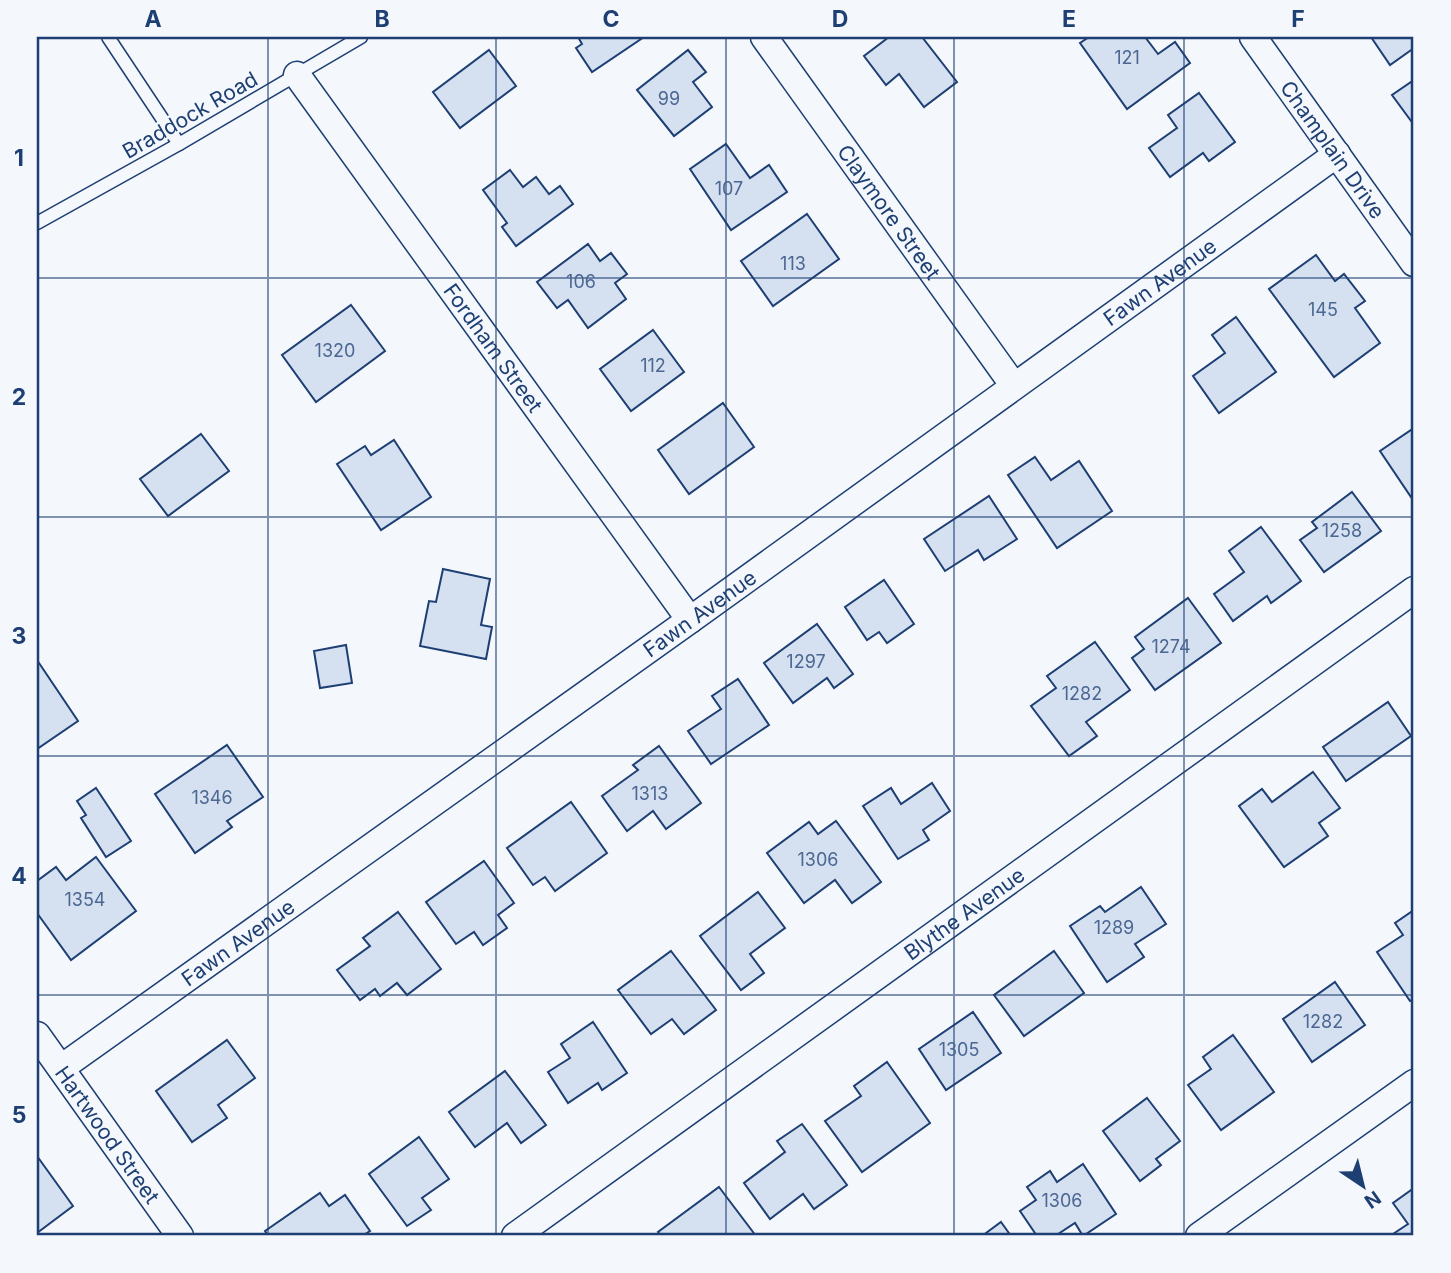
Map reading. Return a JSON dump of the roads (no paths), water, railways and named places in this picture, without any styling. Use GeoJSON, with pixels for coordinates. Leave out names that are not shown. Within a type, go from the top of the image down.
{"type":"FeatureCollection","features":[{"type":"Feature","properties":{"kind":"street","name":"Claymore Street"},"geometry":{"type":"LineString","coordinates":[[764,37],[1014,386]]}},
{"type":"Feature","properties":{"kind":"street","name":"Champlain Drive"},"geometry":{"type":"LineString","coordinates":[[1253,37],[1414,263]]}},
{"type":"Feature","properties":{"kind":"street","name":"Fordham Street"},"geometry":{"type":"LineString","coordinates":[[297,75],[690,620]]}},
{"type":"Feature","properties":{"kind":"street","name":"Fawn Avenue"},"geometry":{"type":"LineString","coordinates":[[61,1068],[1337,154]]}},
{"type":"Feature","properties":{"kind":"street","name":"Blythe Avenue"},"geometry":{"type":"LineString","coordinates":[[515,1236],[1414,590]]}},
{"type":"Feature","properties":{"kind":"street","name":"Hartwood Street"},"geometry":{"type":"LineString","coordinates":[[37,1035],[180,1236]]}},
{"type":"Feature","properties":{"kind":"street"},"geometry":{"type":"LineString","coordinates":[[1199,1236],[1414,1083]]}},
{"type":"Feature","properties":{"kind":"lane"},"geometry":{"type":"LineString","coordinates":[[108,37],[178,144]]}},
{"type":"Feature","properties":{"kind":"lane","name":"Braddock Road"},"geometry":{"type":"LineString","coordinates":[[37,223],[361,37]]}}]}
